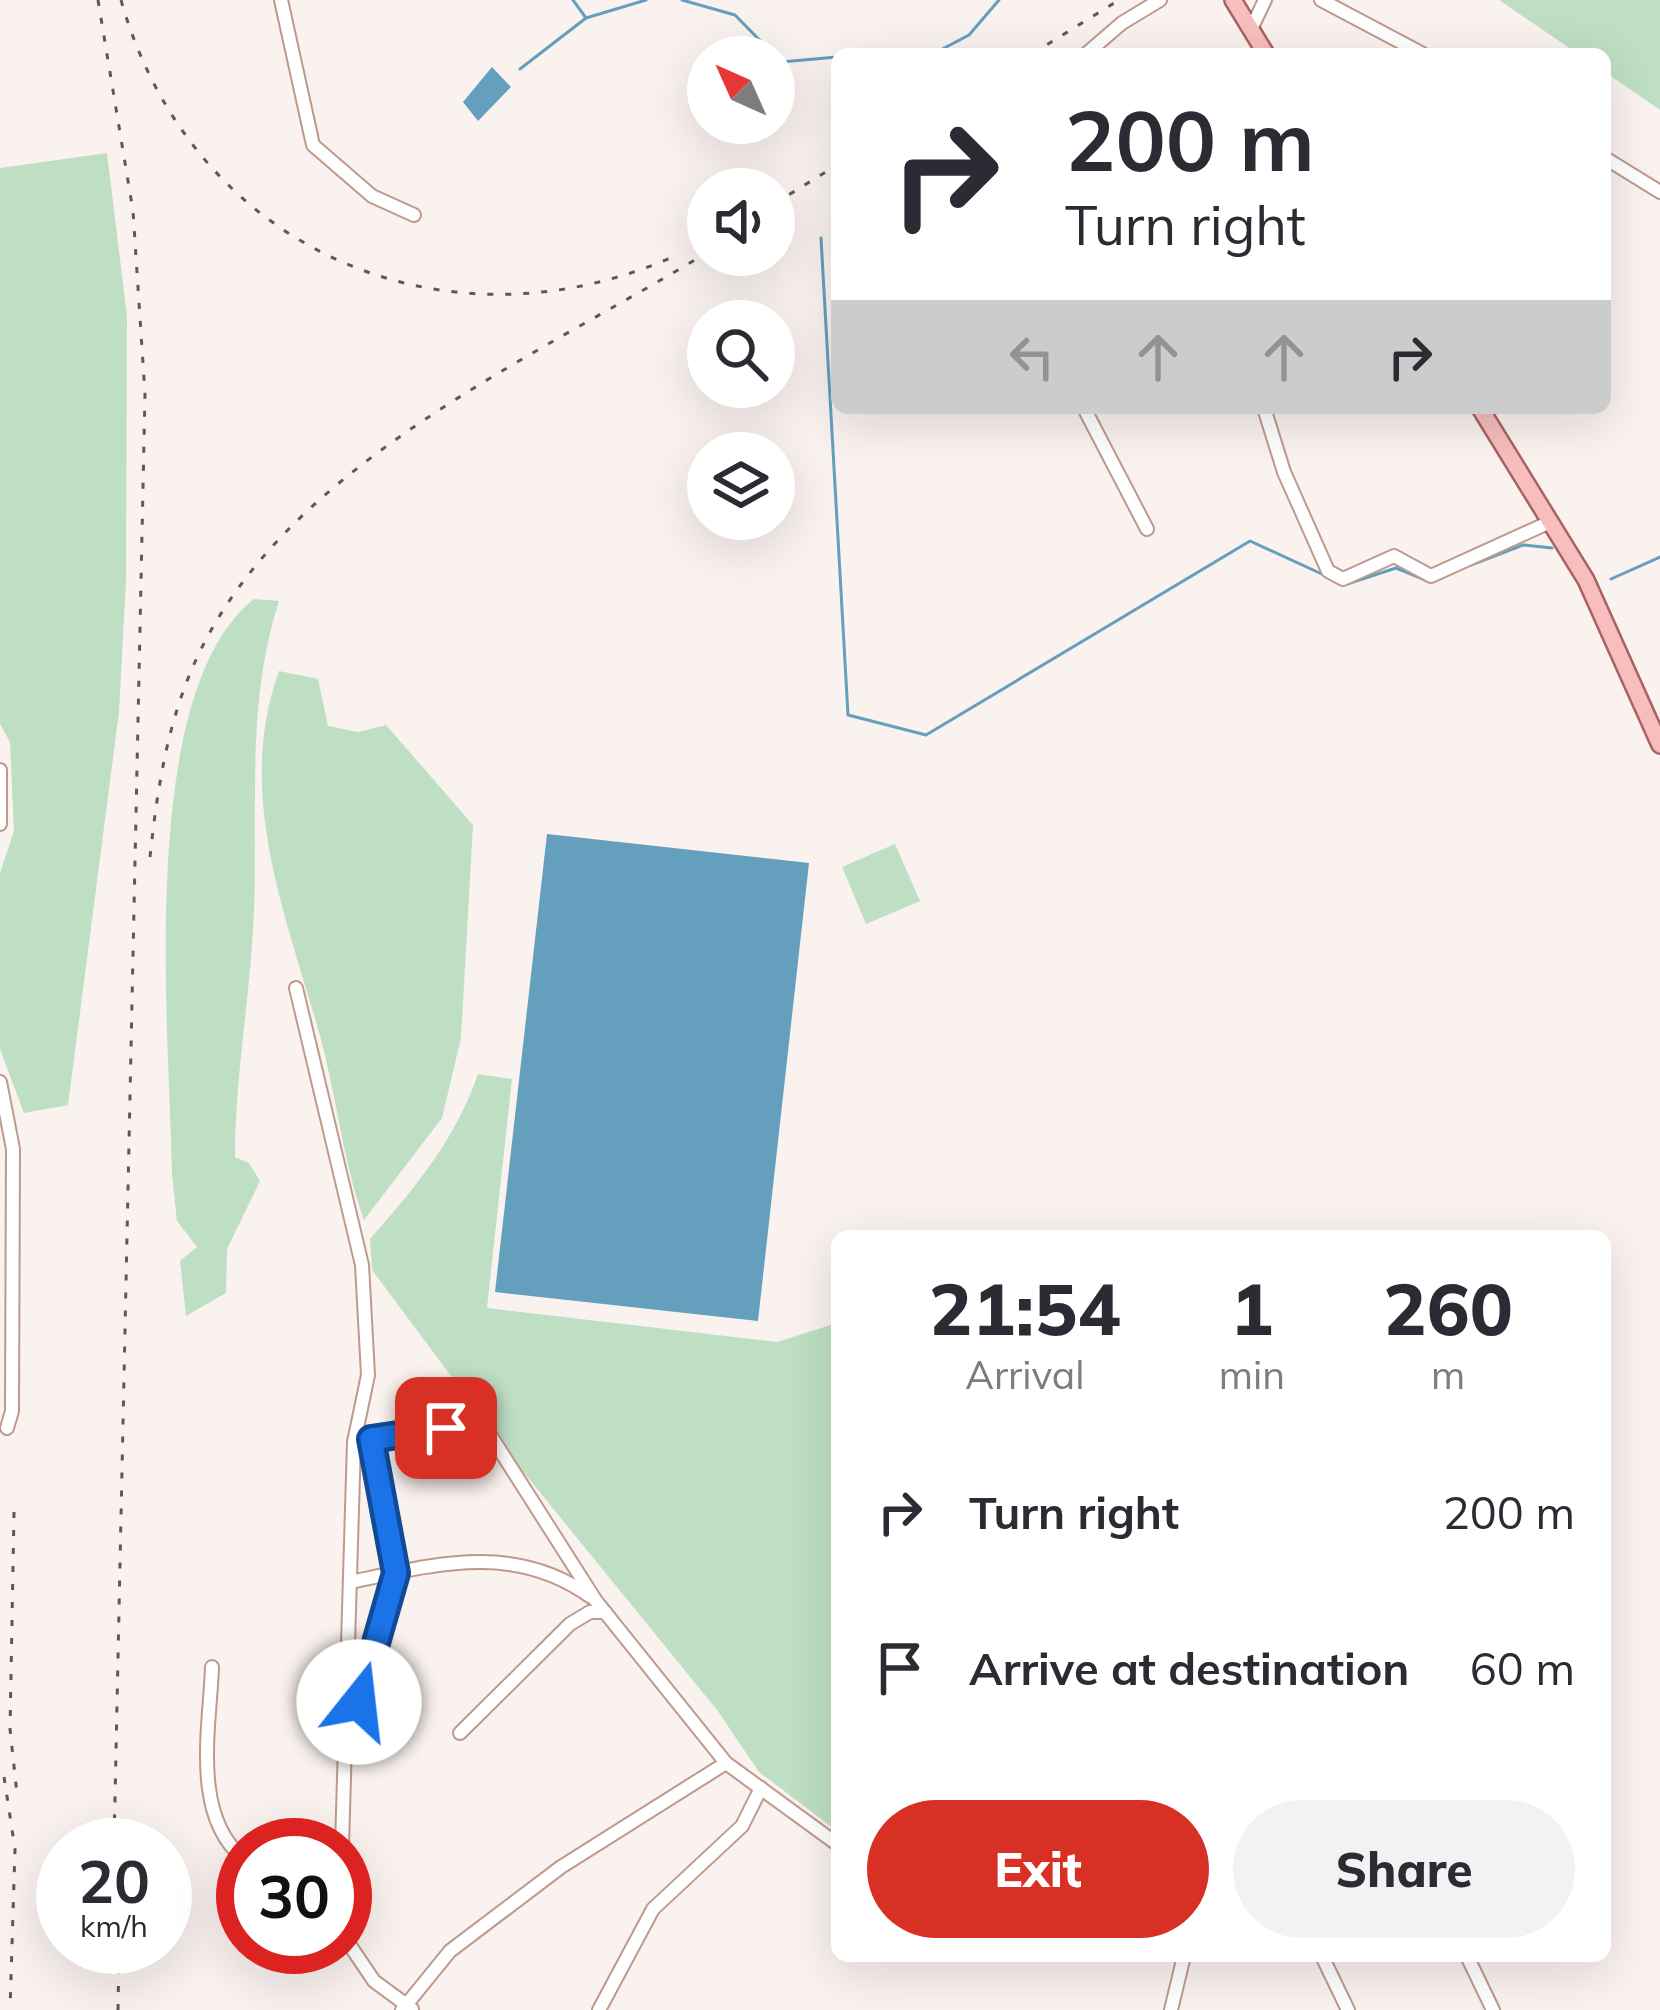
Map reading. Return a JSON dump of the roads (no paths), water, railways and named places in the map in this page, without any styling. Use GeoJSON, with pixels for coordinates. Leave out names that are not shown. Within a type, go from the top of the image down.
{"type":"FeatureCollection","features":[{"type":"Feature","properties":{"kind":"main road"},"geometry":{"type":"LineString","coordinates":[[1233,0],[1262,48]]}},
{"type":"Feature","properties":{"kind":"main road"},"geometry":{"type":"LineString","coordinates":[[1484,414],[1606,620],[1660,745]]}},
{"type":"Feature","properties":{"kind":"street"},"geometry":{"type":"LineString","coordinates":[[281,0],[314,145],[372,196],[414,215]]}},
{"type":"Feature","properties":{"kind":"street"},"geometry":{"type":"LineString","coordinates":[[1093,48],[1122,22],[1160,0]]}},
{"type":"Feature","properties":{"kind":"street"},"geometry":{"type":"LineString","coordinates":[[1251,29],[1265,0]]}},
{"type":"Feature","properties":{"kind":"street"},"geometry":{"type":"LineString","coordinates":[[1321,0],[1412,48]]}},
{"type":"Feature","properties":{"kind":"street"},"geometry":{"type":"LineString","coordinates":[[1611,162],[1660,192]]}},
{"type":"Feature","properties":{"kind":"street"},"geometry":{"type":"LineString","coordinates":[[1087,414],[1147,529]]}},
{"type":"Feature","properties":{"kind":"street"},"geometry":{"type":"LineString","coordinates":[[1266,414],[1284,472],[1328,571],[1343,579],[1394,556],[1432,575],[1550,522]]}},
{"type":"Feature","properties":{"kind":"street"},"geometry":{"type":"LineString","coordinates":[[0,770],[0,824]]}},
{"type":"Feature","properties":{"kind":"street"},"geometry":{"type":"LineString","coordinates":[[296,988],[362,1265],[368,1376],[354,1442],[343,1818]]}},
{"type":"Feature","properties":{"kind":"street"},"geometry":{"type":"LineString","coordinates":[[0,1082],[14,1149],[13,1388],[7,1428]]}},
{"type":"Feature","properties":{"kind":"street"},"geometry":{"type":"LineString","coordinates":[[354,1442],[480,1419],[601,1607],[726,1763],[831,1840]]}},
{"type":"Feature","properties":{"kind":"street"},"geometry":{"type":"LineString","coordinates":[[347,1745],[396,1573],[371,1439]]}},
{"type":"Feature","properties":{"kind":"street"},"geometry":{"type":"LineString","coordinates":[[351,1582],[462,1559],[518,1563],[561,1576],[601,1607]]}},
{"type":"Feature","properties":{"kind":"street"},"geometry":{"type":"LineString","coordinates":[[460,1733],[570,1624],[601,1607]]}},
{"type":"Feature","properties":{"kind":"street"},"geometry":{"type":"LineString","coordinates":[[212,1667],[208,1787],[218,1818]]}},
{"type":"Feature","properties":{"kind":"street"},"geometry":{"type":"LineString","coordinates":[[369,1974],[407,2008],[450,1952],[505,1909],[561,1867],[726,1763]]}},
{"type":"Feature","properties":{"kind":"street"},"geometry":{"type":"LineString","coordinates":[[599,2010],[653,1910],[742,1826],[761,1789]]}},
{"type":"Feature","properties":{"kind":"street"},"geometry":{"type":"LineString","coordinates":[[1171,2010],[1183,1962]]}},
{"type":"Feature","properties":{"kind":"street"},"geometry":{"type":"LineString","coordinates":[[1325,1962],[1348,2010]]}},
{"type":"Feature","properties":{"kind":"street"},"geometry":{"type":"LineString","coordinates":[[1471,1962],[1493,2010]]}},
{"type":"Feature","properties":{"kind":"water"},"geometry":{"type":"Polygon","coordinates":[[[492,67],[511,87],[478,121],[463,102],[492,67]]]}},
{"type":"Feature","properties":{"kind":"water"},"geometry":{"type":"Polygon","coordinates":[[[547,834],[809,863],[758,1321],[495,1292],[547,834]]]}},
{"type":"Feature","properties":{"kind":"waterway"},"geometry":{"type":"LineString","coordinates":[[573,0],[586,18]]}},
{"type":"Feature","properties":{"kind":"waterway"},"geometry":{"type":"LineString","coordinates":[[520,69],[586,18],[646,0]]}},
{"type":"Feature","properties":{"kind":"waterway"},"geometry":{"type":"LineString","coordinates":[[682,0],[735,15],[781,62],[831,58]]}},
{"type":"Feature","properties":{"kind":"waterway"},"geometry":{"type":"LineString","coordinates":[[944,48],[969,35],[999,0]]}},
{"type":"Feature","properties":{"kind":"waterway"},"geometry":{"type":"LineString","coordinates":[[821,238],[848,715],[926,735],[1250,541],[1324,575]]}},
{"type":"Feature","properties":{"kind":"waterway"},"geometry":{"type":"LineString","coordinates":[[1471,565],[1523,545],[1552,548]]}},
{"type":"Feature","properties":{"kind":"waterway"},"geometry":{"type":"LineString","coordinates":[[1611,579],[1660,557]]}},
{"type":"Feature","properties":{"kind":"waterway"},"geometry":{"type":"LineString","coordinates":[[1344,585],[1396,568],[1428,581]]}},
{"type":"Feature","properties":{"kind":"railway"},"geometry":{"type":"LineString","coordinates":[[98,0],[133,211],[145,394],[115,1818]]}},
{"type":"Feature","properties":{"kind":"railway"},"geometry":{"type":"LineString","coordinates":[[121,0],[155,86],[204,159],[266,217],[337,260],[416,286],[500,294],[587,285],[675,256]]}},
{"type":"Feature","properties":{"kind":"railway"},"geometry":{"type":"LineString","coordinates":[[1042,48],[1119,0]]}},
{"type":"Feature","properties":{"kind":"railway"},"geometry":{"type":"LineString","coordinates":[[795,191],[831,169]]}},
{"type":"Feature","properties":{"kind":"railway"},"geometry":{"type":"LineString","coordinates":[[150,857],[165,758],[195,662],[235,593],[287,530],[349,475],[418,424],[687,264]]}},
{"type":"Feature","properties":{"kind":"railway"},"geometry":{"type":"LineString","coordinates":[[14,1512],[10,1729],[17,1794]]}},
{"type":"Feature","properties":{"kind":"railway"},"geometry":{"type":"LineString","coordinates":[[4,1777],[15,1849],[10,2010]]}},
{"type":"Feature","properties":{"kind":"railway"},"geometry":{"type":"LineString","coordinates":[[118,2010],[119,1974]]}}]}
